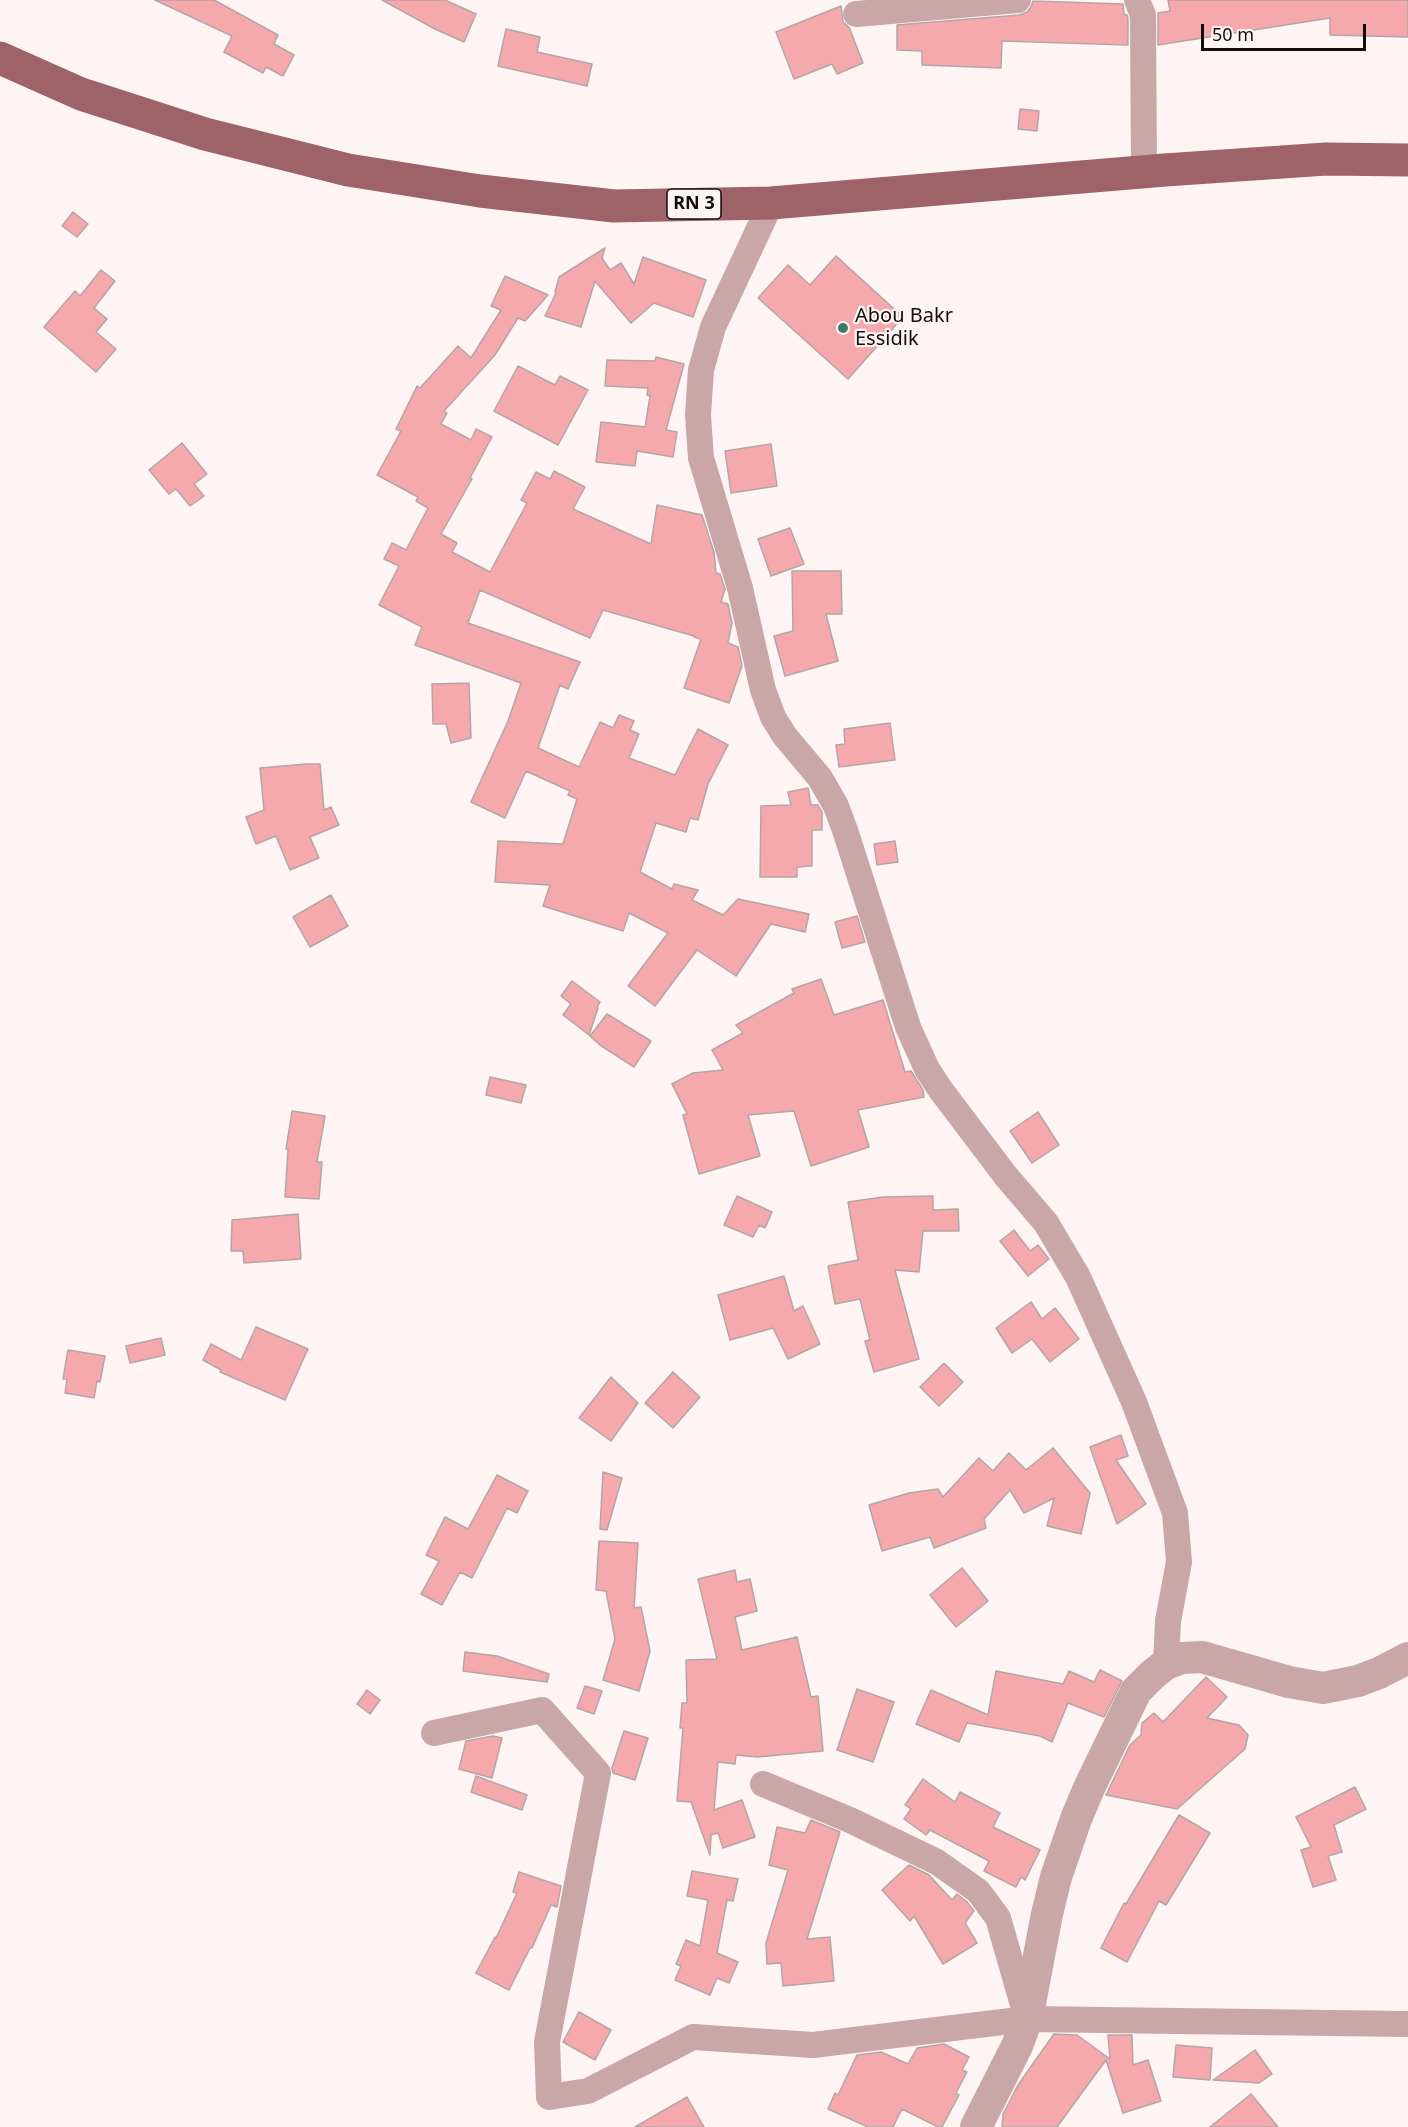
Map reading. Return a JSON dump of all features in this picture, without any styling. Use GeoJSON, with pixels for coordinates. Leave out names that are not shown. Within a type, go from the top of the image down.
{"type":"FeatureCollection","features":[{"type":"Feature","properties":{"kind":"main road","name":"RN 3"},"geometry":{"type":"LineString","coordinates":[[0,58],[81,94],[205,134],[348,170],[480,191],[614,206],[771,203],[1326,159],[1408,160]]}},
{"type":"Feature","properties":{"kind":"street"},"geometry":{"type":"LineString","coordinates":[[856,14],[1018,0]]}},
{"type":"Feature","properties":{"kind":"street"},"geometry":{"type":"LineString","coordinates":[[1137,0],[1143,15],[1144,172]]}},
{"type":"Feature","properties":{"kind":"street"},"geometry":{"type":"LineString","coordinates":[[771,203],[713,327],[701,370],[698,415],[701,458],[740,588],[763,690],[773,717],[784,735],[820,778],[836,806],[916,1049],[940,1089],[1051,1232],[1078,1277],[1134,1402],[1175,1512],[1179,1562],[1167,1621],[1166,1664]]}},
{"type":"Feature","properties":{"kind":"street"},"geometry":{"type":"LineString","coordinates":[[976,2127],[1017,2046],[1027,2019],[1056,1877],[1076,1819],[1136,1691],[1166,1664],[1182,1658],[1202,1657],[1288,1682],[1323,1688],[1358,1681],[1408,1658]]}},
{"type":"Feature","properties":{"kind":"street"},"geometry":{"type":"LineString","coordinates":[[434,1733],[542,1710],[598,1773],[547,2042],[549,2097],[588,2091],[693,2037],[813,2045],[1027,2019],[1408,2024]]}},
{"type":"Feature","properties":{"kind":"street"},"geometry":{"type":"LineString","coordinates":[[763,1784],[850,1820],[937,1862],[978,1891],[998,1918],[1027,2019]]}},
{"type":"Feature","properties":{"kind":"building"},"geometry":{"type":"Polygon","coordinates":[[[155,0],[214,0],[278,35],[274,44],[294,55],[283,76],[266,67],[263,73],[224,52],[232,36],[155,0]]]}},
{"type":"Feature","properties":{"kind":"building"},"geometry":{"type":"Polygon","coordinates":[[[382,0],[445,0],[476,14],[464,42],[382,0]]]}},
{"type":"Feature","properties":{"kind":"building"},"geometry":{"type":"Polygon","coordinates":[[[1168,0],[1408,0],[1408,37],[1330,35],[1330,18],[1158,45],[1158,13],[1170,11],[1168,0]]]}},
{"type":"Feature","properties":{"kind":"building"},"geometry":{"type":"Polygon","coordinates":[[[1033,1],[1123,4],[1124,14],[1128,18],[1128,45],[1002,41],[1001,68],[922,65],[922,51],[897,50],[897,25],[1019,15],[1027,12],[1033,1]]]}},
{"type":"Feature","properties":{"kind":"building"},"geometry":{"type":"Polygon","coordinates":[[[841,6],[843,22],[849,27],[863,63],[837,74],[832,64],[794,79],[776,32],[841,6]]]}},
{"type":"Feature","properties":{"kind":"building"},"geometry":{"type":"Polygon","coordinates":[[[506,29],[540,37],[537,52],[592,64],[587,86],[498,66],[506,29]]]}},
{"type":"Feature","properties":{"kind":"building"},"geometry":{"type":"Polygon","coordinates":[[[1020,109],[1039,111],[1037,131],[1018,129],[1020,109]]]}},
{"type":"Feature","properties":{"kind":"building"},"geometry":{"type":"Polygon","coordinates":[[[73,212],[88,224],[77,237],[62,226],[73,212]]]}},
{"type":"Feature","properties":{"kind":"building"},"geometry":{"type":"Polygon","coordinates":[[[605,248],[602,258],[610,270],[621,263],[634,284],[643,257],[706,280],[693,317],[654,303],[631,323],[595,281],[581,327],[545,316],[556,293],[559,277],[605,248]]]}},
{"type":"Feature","properties":{"kind":"building"},"geometry":{"type":"Polygon","coordinates":[[[836,256],[903,317],[848,379],[758,298],[788,265],[810,285],[836,256]]]}},
{"type":"Feature","properties":{"kind":"building"},"geometry":{"type":"Polygon","coordinates":[[[101,270],[115,281],[94,308],[107,319],[96,332],[116,349],[96,372],[44,327],[75,291],[80,296],[101,270]]]}},
{"type":"Feature","properties":{"kind":"building"},"geometry":{"type":"Polygon","coordinates":[[[505,276],[548,295],[525,321],[518,318],[495,355],[444,411],[447,413],[441,424],[471,440],[476,429],[492,437],[470,478],[472,479],[441,534],[457,543],[452,552],[490,572],[527,503],[521,500],[536,472],[550,479],[554,471],[585,487],[573,509],[651,544],[657,505],[702,515],[714,552],[716,573],[720,574],[725,589],[721,602],[728,604],[732,623],[728,643],[738,647],[742,666],[729,703],[684,688],[701,639],[694,636],[603,610],[590,638],[480,590],[468,623],[580,662],[568,689],[560,685],[538,748],[579,767],[600,722],[613,728],[619,715],[634,721],[630,730],[639,734],[629,758],[675,775],[698,729],[728,745],[708,784],[698,820],[690,818],[686,832],[656,823],[640,872],[672,889],[674,884],[698,890],[692,900],[723,915],[738,899],[809,914],[805,932],[771,924],[736,976],[697,950],[655,1006],[628,986],[668,933],[629,913],[623,931],[543,906],[550,885],[495,882],[498,841],[563,844],[577,799],[568,795],[570,791],[526,771],[505,818],[471,802],[508,721],[521,683],[415,645],[422,627],[379,605],[399,566],[384,559],[392,543],[406,550],[428,508],[416,501],[418,497],[377,475],[401,431],[396,429],[417,386],[420,388],[458,346],[471,358],[501,310],[491,306],[505,276]]]}},
{"type":"Feature","properties":{"kind":"building"},"geometry":{"type":"Polygon","coordinates":[[[656,357],[684,364],[666,430],[677,432],[673,457],[637,451],[635,466],[596,462],[601,422],[645,427],[650,396],[647,395],[648,388],[605,386],[607,360],[655,361],[656,357]]]}},
{"type":"Feature","properties":{"kind":"building"},"geometry":{"type":"Polygon","coordinates":[[[518,366],[555,385],[560,376],[588,390],[558,445],[494,411],[518,366]]]}},
{"type":"Feature","properties":{"kind":"building"},"geometry":{"type":"Polygon","coordinates":[[[182,443],[207,474],[194,484],[204,496],[190,506],[176,489],[169,494],[149,470],[182,443]]]}},
{"type":"Feature","properties":{"kind":"building"},"geometry":{"type":"Polygon","coordinates":[[[771,444],[777,486],[731,493],[725,451],[771,444]]]}},
{"type":"Feature","properties":{"kind":"building"},"geometry":{"type":"Polygon","coordinates":[[[790,528],[804,564],[771,576],[758,539],[790,528]]]}},
{"type":"Feature","properties":{"kind":"building"},"geometry":{"type":"Polygon","coordinates":[[[792,571],[841,571],[842,614],[826,614],[838,661],[785,676],[774,636],[793,631],[792,571]]]}},
{"type":"Feature","properties":{"kind":"building"},"geometry":{"type":"Polygon","coordinates":[[[469,683],[471,738],[451,743],[446,724],[433,724],[432,684],[469,683]]]}},
{"type":"Feature","properties":{"kind":"building"},"geometry":{"type":"Polygon","coordinates":[[[890,723],[895,760],[839,767],[836,745],[845,744],[844,729],[890,723]]]}},
{"type":"Feature","properties":{"kind":"building"},"geometry":{"type":"Polygon","coordinates":[[[320,764],[324,810],[331,807],[339,825],[310,837],[319,858],[290,870],[276,836],[256,844],[246,817],[264,810],[260,768],[320,764]]]}},
{"type":"Feature","properties":{"kind":"building"},"geometry":{"type":"Polygon","coordinates":[[[808,788],[811,805],[818,805],[822,812],[822,830],[812,830],[812,866],[797,867],[797,877],[760,877],[761,806],[791,805],[788,792],[808,788]]]}},
{"type":"Feature","properties":{"kind":"building"},"geometry":{"type":"Polygon","coordinates":[[[895,841],[898,862],[877,865],[874,844],[895,841]]]}},
{"type":"Feature","properties":{"kind":"building"},"geometry":{"type":"Polygon","coordinates":[[[331,895],[348,926],[310,947],[293,917],[331,895]]]}},
{"type":"Feature","properties":{"kind":"building"},"geometry":{"type":"Polygon","coordinates":[[[857,916],[865,942],[842,948],[835,922],[857,916]]]}},
{"type":"Feature","properties":{"kind":"building"},"geometry":{"type":"Polygon","coordinates":[[[821,979],[834,1015],[883,1000],[905,1072],[911,1071],[923,1090],[924,1097],[858,1110],[869,1147],[811,1166],[794,1111],[748,1115],[760,1156],[699,1174],[683,1115],[687,1114],[672,1084],[693,1073],[723,1070],[712,1050],[743,1033],[736,1025],[794,993],[792,989],[821,979]]]}},
{"type":"Feature","properties":{"kind":"building"},"geometry":{"type":"Polygon","coordinates":[[[572,981],[600,1002],[589,1035],[563,1015],[571,1004],[561,996],[572,981]]]}},
{"type":"Feature","properties":{"kind":"building"},"geometry":{"type":"Polygon","coordinates":[[[607,1014],[651,1041],[634,1067],[590,1036],[607,1014]]]}},
{"type":"Feature","properties":{"kind":"building"},"geometry":{"type":"Polygon","coordinates":[[[490,1077],[526,1085],[521,1103],[486,1095],[490,1077]]]}},
{"type":"Feature","properties":{"kind":"building"},"geometry":{"type":"Polygon","coordinates":[[[292,1111],[325,1116],[317,1162],[322,1162],[319,1199],[285,1197],[288,1149],[286,1149],[292,1111]]]}},
{"type":"Feature","properties":{"kind":"building"},"geometry":{"type":"Polygon","coordinates":[[[1038,1112],[1059,1145],[1032,1163],[1010,1131],[1038,1112]]]}},
{"type":"Feature","properties":{"kind":"building"},"geometry":{"type":"Polygon","coordinates":[[[737,1196],[772,1212],[765,1228],[759,1225],[753,1237],[724,1225],[737,1196]]]}},
{"type":"Feature","properties":{"kind":"building"},"geometry":{"type":"Polygon","coordinates":[[[933,1196],[933,1210],[958,1209],[959,1231],[923,1231],[919,1272],[895,1270],[919,1359],[874,1372],[865,1341],[870,1340],[860,1299],[835,1304],[828,1266],[858,1260],[848,1202],[883,1197],[933,1196]]]}},
{"type":"Feature","properties":{"kind":"building"},"geometry":{"type":"Polygon","coordinates":[[[298,1214],[301,1259],[244,1263],[243,1251],[231,1251],[232,1220],[298,1214]]]}},
{"type":"Feature","properties":{"kind":"building"},"geometry":{"type":"Polygon","coordinates":[[[1014,1230],[1030,1251],[1038,1245],[1049,1259],[1028,1276],[1000,1241],[1014,1230]]]}},
{"type":"Feature","properties":{"kind":"building"},"geometry":{"type":"Polygon","coordinates":[[[784,1276],[794,1311],[803,1306],[820,1344],[788,1359],[773,1328],[730,1340],[718,1295],[784,1276]]]}},
{"type":"Feature","properties":{"kind":"building"},"geometry":{"type":"Polygon","coordinates":[[[1031,1302],[1042,1319],[1055,1308],[1079,1339],[1050,1362],[1032,1339],[1012,1353],[996,1328],[1031,1302]]]}},
{"type":"Feature","properties":{"kind":"building"},"geometry":{"type":"Polygon","coordinates":[[[256,1327],[308,1349],[285,1400],[220,1372],[221,1370],[203,1360],[211,1344],[241,1360],[256,1327]]]}},
{"type":"Feature","properties":{"kind":"building"},"geometry":{"type":"Polygon","coordinates":[[[161,1338],[165,1355],[130,1363],[126,1346],[161,1338]]]}},
{"type":"Feature","properties":{"kind":"building"},"geometry":{"type":"Polygon","coordinates":[[[68,1350],[105,1356],[94,1398],[65,1393],[67,1379],[63,1379],[68,1350]]]}},
{"type":"Feature","properties":{"kind":"building"},"geometry":{"type":"Polygon","coordinates":[[[944,1363],[963,1382],[939,1406],[920,1387],[944,1363]]]}},
{"type":"Feature","properties":{"kind":"building"},"geometry":{"type":"Polygon","coordinates":[[[673,1372],[700,1397],[673,1428],[645,1403],[673,1372]]]}},
{"type":"Feature","properties":{"kind":"building"},"geometry":{"type":"Polygon","coordinates":[[[611,1377],[638,1403],[611,1441],[579,1418],[611,1377]]]}},
{"type":"Feature","properties":{"kind":"building"},"geometry":{"type":"Polygon","coordinates":[[[1121,1435],[1128,1456],[1116,1460],[1146,1504],[1117,1524],[1090,1447],[1121,1435]]]}},
{"type":"Feature","properties":{"kind":"building"},"geometry":{"type":"Polygon","coordinates":[[[1053,1448],[1090,1493],[1081,1534],[1047,1526],[1054,1498],[1024,1513],[1010,1490],[984,1519],[986,1528],[934,1548],[930,1537],[882,1551],[869,1505],[909,1493],[938,1489],[943,1497],[979,1458],[993,1471],[1009,1453],[1026,1470],[1053,1448]]]}},
{"type":"Feature","properties":{"kind":"building"},"geometry":{"type":"Polygon","coordinates":[[[603,1472],[622,1478],[607,1530],[600,1529],[603,1472]]]}},
{"type":"Feature","properties":{"kind":"building"},"geometry":{"type":"Polygon","coordinates":[[[497,1475],[528,1491],[517,1513],[507,1508],[472,1578],[460,1572],[442,1605],[421,1594],[439,1561],[426,1555],[445,1517],[468,1529],[497,1475]]]}},
{"type":"Feature","properties":{"kind":"building"},"geometry":{"type":"Polygon","coordinates":[[[599,1541],[638,1543],[634,1608],[641,1607],[650,1651],[639,1691],[603,1680],[615,1639],[606,1591],[596,1590],[599,1541]]]}},
{"type":"Feature","properties":{"kind":"building"},"geometry":{"type":"Polygon","coordinates":[[[962,1568],[988,1601],[956,1627],[930,1595],[962,1568]]]}},
{"type":"Feature","properties":{"kind":"building"},"geometry":{"type":"Polygon","coordinates":[[[735,1570],[737,1582],[750,1579],[757,1611],[735,1617],[742,1650],[797,1637],[811,1697],[818,1696],[823,1751],[757,1757],[736,1755],[735,1764],[718,1762],[714,1810],[742,1800],[755,1837],[723,1848],[718,1833],[711,1835],[710,1855],[691,1802],[677,1801],[683,1728],[680,1728],[682,1703],[687,1703],[686,1660],[717,1659],[698,1579],[735,1570]]]}},
{"type":"Feature","properties":{"kind":"building"},"geometry":{"type":"Polygon","coordinates":[[[465,1652],[497,1656],[549,1674],[547,1682],[463,1671],[465,1652]]]}},
{"type":"Feature","properties":{"kind":"building"},"geometry":{"type":"Polygon","coordinates":[[[1100,1670],[1122,1681],[1104,1717],[1068,1703],[1052,1742],[1040,1736],[967,1723],[959,1742],[916,1724],[931,1690],[988,1715],[996,1671],[1063,1684],[1069,1671],[1094,1682],[1100,1670]]]}},
{"type":"Feature","properties":{"kind":"building"},"geometry":{"type":"Polygon","coordinates":[[[1206,1677],[1227,1697],[1207,1718],[1239,1725],[1248,1735],[1245,1749],[1177,1809],[1106,1795],[1130,1745],[1141,1735],[1142,1723],[1154,1713],[1163,1722],[1206,1677]]]}},
{"type":"Feature","properties":{"kind":"building"},"geometry":{"type":"Polygon","coordinates":[[[585,1686],[602,1691],[594,1714],[577,1708],[585,1686]]]}},
{"type":"Feature","properties":{"kind":"building"},"geometry":{"type":"Polygon","coordinates":[[[857,1689],[894,1702],[873,1762],[837,1750],[857,1689]]]}},
{"type":"Feature","properties":{"kind":"building"},"geometry":{"type":"Polygon","coordinates":[[[367,1690],[380,1700],[370,1714],[357,1704],[367,1690]]]}},
{"type":"Feature","properties":{"kind":"building"},"geometry":{"type":"Polygon","coordinates":[[[624,1731],[648,1738],[635,1780],[613,1773],[612,1768],[624,1731]]]}},
{"type":"Feature","properties":{"kind":"building"},"geometry":{"type":"Polygon","coordinates":[[[493,1736],[502,1738],[492,1778],[459,1769],[466,1741],[493,1736]]]}},
{"type":"Feature","properties":{"kind":"building"},"geometry":{"type":"Polygon","coordinates":[[[476,1776],[527,1795],[522,1810],[471,1792],[476,1776]]]}},
{"type":"Feature","properties":{"kind":"building"},"geometry":{"type":"Polygon","coordinates":[[[923,1779],[955,1802],[960,1792],[1000,1813],[993,1827],[1040,1850],[1025,1880],[1021,1877],[1016,1887],[984,1871],[989,1861],[930,1830],[926,1835],[904,1819],[911,1809],[905,1805],[923,1779]]]}},
{"type":"Feature","properties":{"kind":"building"},"geometry":{"type":"Polygon","coordinates":[[[1355,1787],[1366,1809],[1334,1825],[1342,1852],[1328,1856],[1336,1880],[1313,1887],[1301,1850],[1311,1847],[1296,1817],[1355,1787]]]}},
{"type":"Feature","properties":{"kind":"building"},"geometry":{"type":"Polygon","coordinates":[[[1179,1815],[1210,1833],[1166,1905],[1159,1901],[1127,1962],[1101,1948],[1124,1903],[1126,1904],[1179,1815]]]}},
{"type":"Feature","properties":{"kind":"building"},"geometry":{"type":"Polygon","coordinates":[[[811,1820],[840,1832],[807,1939],[830,1937],[834,1981],[783,1986],[781,1963],[767,1964],[766,1943],[788,1870],[769,1865],[777,1827],[805,1833],[811,1820]]]}},
{"type":"Feature","properties":{"kind":"building"},"geometry":{"type":"Polygon","coordinates":[[[909,1865],[929,1875],[952,1900],[957,1894],[974,1911],[965,1923],[977,1943],[943,1964],[914,1916],[910,1921],[882,1890],[909,1865]]]}},
{"type":"Feature","properties":{"kind":"building"},"geometry":{"type":"Polygon","coordinates":[[[692,1871],[738,1879],[733,1901],[727,1900],[717,1953],[738,1962],[729,1983],[717,1978],[710,1995],[675,1980],[681,1966],[676,1964],[686,1940],[700,1946],[708,1900],[687,1896],[692,1871]]]}},
{"type":"Feature","properties":{"kind":"building"},"geometry":{"type":"Polygon","coordinates":[[[519,1872],[561,1886],[557,1907],[551,1905],[532,1948],[509,1990],[476,1973],[496,1938],[517,1893],[513,1892],[519,1872]]]}},
{"type":"Feature","properties":{"kind":"building"},"geometry":{"type":"Polygon","coordinates":[[[579,2012],[611,2030],[595,2060],[563,2042],[579,2012]]]}},
{"type":"Feature","properties":{"kind":"building"},"geometry":{"type":"Polygon","coordinates":[[[1054,2034],[1077,2035],[1110,2059],[1108,2035],[1132,2035],[1133,2065],[1148,2060],[1161,2101],[1123,2113],[1106,2060],[1057,2127],[1002,2127],[1003,2114],[1018,2085],[1054,2034]]]}},
{"type":"Feature","properties":{"kind":"building"},"geometry":{"type":"Polygon","coordinates":[[[944,2044],[969,2057],[962,2070],[967,2072],[956,2093],[959,2095],[942,2127],[902,2109],[893,2127],[868,2127],[828,2109],[835,2093],[838,2095],[857,2055],[881,2052],[908,2064],[917,2048],[944,2044]]]}},
{"type":"Feature","properties":{"kind":"building"},"geometry":{"type":"Polygon","coordinates":[[[1176,2045],[1212,2048],[1210,2080],[1173,2077],[1176,2045]]]}},
{"type":"Feature","properties":{"kind":"building"},"geometry":{"type":"Polygon","coordinates":[[[1255,2050],[1272,2074],[1259,2083],[1213,2080],[1255,2050]]]}},
{"type":"Feature","properties":{"kind":"building"},"geometry":{"type":"Polygon","coordinates":[[[1251,2094],[1278,2127],[1210,2127],[1251,2094]]]}},
{"type":"Feature","properties":{"kind":"building"},"geometry":{"type":"Polygon","coordinates":[[[687,2097],[704,2127],[635,2127],[687,2097]]]}},
{"type":"Feature","properties":{"kind":"place","name":"Abou Bakr Essidik"},"geometry":{"type":"Point","coordinates":[843,328]}}]}
